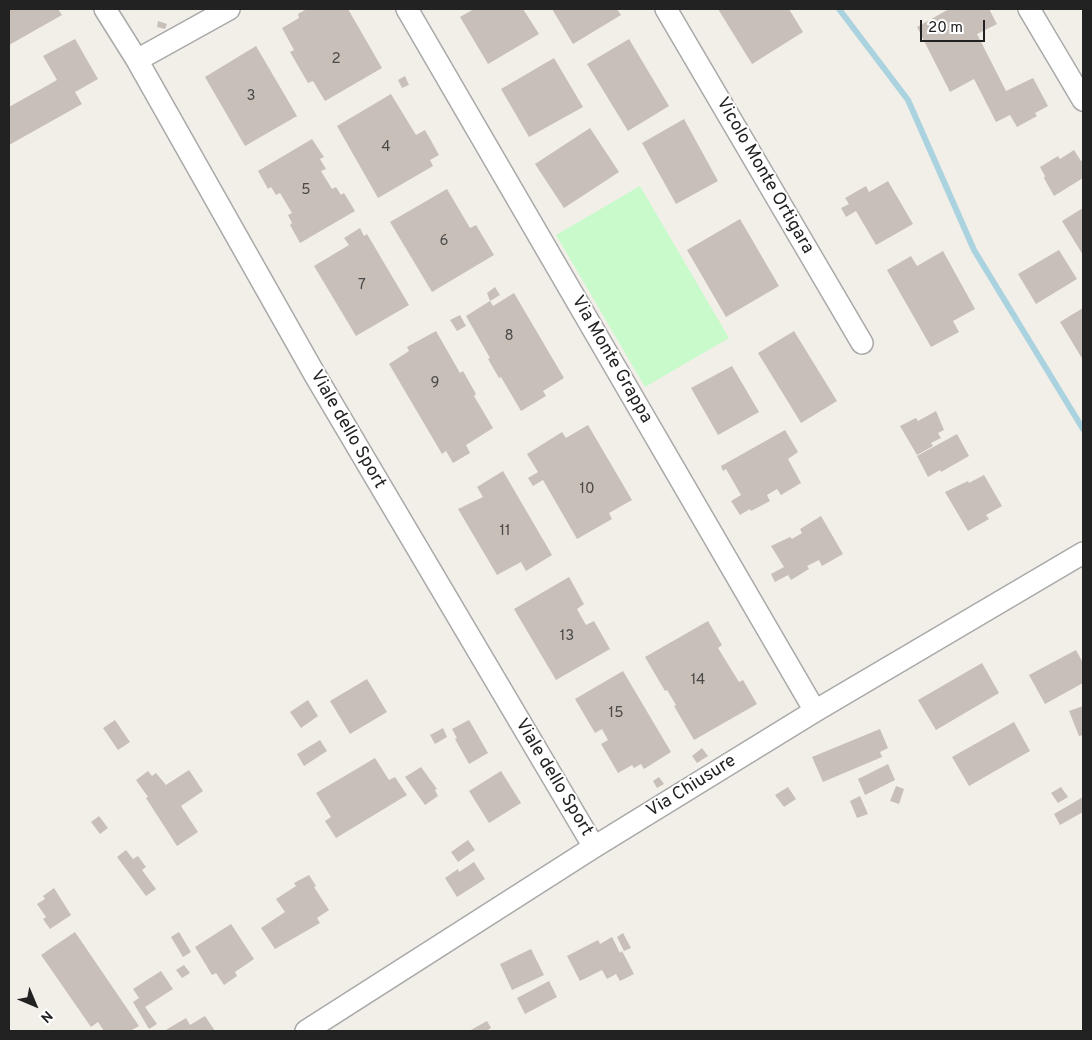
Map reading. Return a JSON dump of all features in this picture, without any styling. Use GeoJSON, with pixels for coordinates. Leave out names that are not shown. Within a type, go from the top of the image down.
{"type":"FeatureCollection","features":[{"type":"Feature","properties":{"kind":"street","name":"Viale dello Sport"},"geometry":{"type":"LineString","coordinates":[[105,9],[137,60],[315,375],[594,847]]}},
{"type":"Feature","properties":{"kind":"street"},"geometry":{"type":"LineString","coordinates":[[137,60],[229,9]]}},
{"type":"Feature","properties":{"kind":"street","name":"Via Monte Grappa"},"geometry":{"type":"LineString","coordinates":[[407,9],[815,711]]}},
{"type":"Feature","properties":{"kind":"street","name":"Vicolo Monte Ortigara"},"geometry":{"type":"LineString","coordinates":[[666,9],[862,343]]}},
{"type":"Feature","properties":{"kind":"street"},"geometry":{"type":"LineString","coordinates":[[1029,9],[1077,76],[1083,100]]}},
{"type":"Feature","properties":{"kind":"street","name":"Via Chiusure"},"geometry":{"type":"LineString","coordinates":[[306,1031],[594,847],[815,711],[1083,553]]}},
{"type":"Feature","properties":{"kind":"green space"},"geometry":{"type":"Polygon","coordinates":[[[640,186],[729,338],[645,387],[556,235],[640,186]]]}},
{"type":"Feature","properties":{"kind":"building"},"geometry":{"type":"Polygon","coordinates":[[[9,9],[58,9],[62,15],[9,45],[9,9]]]}},
{"type":"Feature","properties":{"kind":"building"},"geometry":{"type":"Polygon","coordinates":[[[307,9],[348,9],[382,68],[325,101],[313,81],[308,83],[290,52],[294,50],[282,28],[299,18],[298,14],[307,9]]]}},
{"type":"Feature","properties":{"kind":"building"},"geometry":{"type":"Polygon","coordinates":[[[474,9],[523,9],[539,34],[488,64],[460,17],[474,9]]]}},
{"type":"Feature","properties":{"kind":"building"},"geometry":{"type":"Polygon","coordinates":[[[552,9],[617,9],[621,15],[573,44],[552,9]]]}},
{"type":"Feature","properties":{"kind":"building"},"geometry":{"type":"Polygon","coordinates":[[[718,9],[789,9],[803,32],[752,64],[718,9]]]}},
{"type":"Feature","properties":{"kind":"building"},"geometry":{"type":"Polygon","coordinates":[[[949,9],[989,9],[997,24],[977,34],[1006,91],[1033,78],[1048,106],[1035,113],[1037,116],[1017,127],[1010,115],[996,122],[974,79],[950,92],[917,27],[949,9]]]}},
{"type":"Feature","properties":{"kind":"building"},"geometry":{"type":"Polygon","coordinates":[[[158,21],[167,24],[165,29],[157,27],[158,21]]]}},
{"type":"Feature","properties":{"kind":"building"},"geometry":{"type":"Polygon","coordinates":[[[75,39],[98,79],[75,92],[82,104],[9,145],[9,107],[57,80],[43,56],[75,39]]]}},
{"type":"Feature","properties":{"kind":"building"},"geometry":{"type":"Polygon","coordinates":[[[629,39],[669,106],[628,131],[587,64],[629,39]]]}},
{"type":"Feature","properties":{"kind":"building"},"geometry":{"type":"Polygon","coordinates":[[[256,46],[297,116],[245,146],[205,77],[256,46]]]}},
{"type":"Feature","properties":{"kind":"building"},"geometry":{"type":"Polygon","coordinates":[[[554,58],[583,107],[529,137],[501,89],[554,58]]]}},
{"type":"Feature","properties":{"kind":"building"},"geometry":{"type":"Polygon","coordinates":[[[405,76],[409,85],[402,88],[398,80],[405,76]]]}},
{"type":"Feature","properties":{"kind":"building"},"geometry":{"type":"Polygon","coordinates":[[[391,94],[416,135],[425,130],[439,155],[430,160],[433,166],[378,198],[337,126],[391,94]]]}},
{"type":"Feature","properties":{"kind":"building"},"geometry":{"type":"Polygon","coordinates":[[[684,119],[718,181],[676,204],[642,143],[684,119]]]}},
{"type":"Feature","properties":{"kind":"building"},"geometry":{"type":"Polygon","coordinates":[[[590,128],[619,172],[564,208],[535,164],[590,128]]]}},
{"type":"Feature","properties":{"kind":"building"},"geometry":{"type":"Polygon","coordinates":[[[312,139],[324,157],[320,159],[326,169],[321,171],[332,189],[336,187],[341,195],[344,193],[355,211],[300,243],[290,225],[292,223],[288,215],[292,213],[280,193],[276,195],[271,187],[268,189],[258,171],[312,139]]]}},
{"type":"Feature","properties":{"kind":"building"},"geometry":{"type":"Polygon","coordinates":[[[1074,150],[1081,161],[1083,160],[1083,178],[1054,196],[1040,167],[1058,156],[1060,159],[1074,150]]]}},
{"type":"Feature","properties":{"kind":"building"},"geometry":{"type":"Polygon","coordinates":[[[888,181],[913,224],[876,245],[856,211],[846,217],[841,208],[849,204],[845,198],[866,186],[869,192],[888,181]]]}},
{"type":"Feature","properties":{"kind":"building"},"geometry":{"type":"Polygon","coordinates":[[[447,189],[470,228],[476,225],[494,255],[432,292],[390,222],[447,189]]]}},
{"type":"Feature","properties":{"kind":"building"},"geometry":{"type":"Polygon","coordinates":[[[1083,208],[1083,255],[1062,221],[1083,208]]]}},
{"type":"Feature","properties":{"kind":"building"},"geometry":{"type":"Polygon","coordinates":[[[740,219],[779,286],[726,317],[687,250],[740,219]]]}},
{"type":"Feature","properties":{"kind":"building"},"geometry":{"type":"Polygon","coordinates":[[[360,228],[364,236],[367,234],[409,305],[356,336],[314,266],[349,245],[344,238],[360,228]]]}},
{"type":"Feature","properties":{"kind":"building"},"geometry":{"type":"Polygon","coordinates":[[[1059,250],[1077,279],[1036,304],[1018,274],[1059,250]]]}},
{"type":"Feature","properties":{"kind":"building"},"geometry":{"type":"Polygon","coordinates":[[[943,251],[975,309],[953,321],[959,332],[931,347],[887,270],[911,256],[917,266],[943,251]]]}},
{"type":"Feature","properties":{"kind":"building"},"geometry":{"type":"Polygon","coordinates":[[[495,287],[500,295],[490,301],[487,293],[495,287]]]}},
{"type":"Feature","properties":{"kind":"building"},"geometry":{"type":"Polygon","coordinates":[[[514,293],[564,378],[543,391],[546,396],[521,411],[488,359],[490,358],[466,316],[490,301],[493,306],[514,293]]]}},
{"type":"Feature","properties":{"kind":"building"},"geometry":{"type":"Polygon","coordinates":[[[1083,308],[1083,360],[1060,322],[1083,308]]]}},
{"type":"Feature","properties":{"kind":"building"},"geometry":{"type":"Polygon","coordinates":[[[460,315],[466,326],[457,331],[450,320],[460,315]]]}},
{"type":"Feature","properties":{"kind":"building"},"geometry":{"type":"Polygon","coordinates":[[[436,331],[460,373],[463,371],[476,394],[474,396],[493,428],[466,445],[470,453],[453,463],[446,451],[442,454],[389,364],[409,351],[407,347],[436,331]]]}},
{"type":"Feature","properties":{"kind":"building"},"geometry":{"type":"Polygon","coordinates":[[[794,331],[837,401],[801,423],[758,353],[794,331]]]}},
{"type":"Feature","properties":{"kind":"building"},"geometry":{"type":"Polygon","coordinates":[[[732,366],[759,412],[718,435],[691,388],[732,366]]]}},
{"type":"Feature","properties":{"kind":"building"},"geometry":{"type":"Polygon","coordinates":[[[936,411],[944,430],[938,433],[941,438],[931,443],[933,446],[917,455],[900,426],[916,418],[918,421],[936,411]]]}},
{"type":"Feature","properties":{"kind":"building"},"geometry":{"type":"Polygon","coordinates":[[[588,425],[632,500],[609,513],[612,519],[577,539],[543,480],[533,486],[528,478],[538,472],[527,454],[562,432],[566,438],[588,425]]]}},
{"type":"Feature","properties":{"kind":"building"},"geometry":{"type":"Polygon","coordinates":[[[785,430],[798,452],[788,459],[801,483],[781,495],[777,489],[767,495],[770,501],[740,515],[731,501],[741,495],[726,469],[723,471],[721,466],[785,430]]]}},
{"type":"Feature","properties":{"kind":"building"},"geometry":{"type":"Polygon","coordinates":[[[957,434],[969,456],[928,477],[917,456],[957,434]]]}},
{"type":"Feature","properties":{"kind":"building"},"geometry":{"type":"Polygon","coordinates":[[[503,471],[552,555],[526,571],[521,562],[497,575],[458,509],[483,497],[477,487],[503,471]]]}},
{"type":"Feature","properties":{"kind":"building"},"geometry":{"type":"Polygon","coordinates":[[[984,475],[1002,506],[986,515],[989,519],[968,531],[945,492],[984,475]]]}},
{"type":"Feature","properties":{"kind":"building"},"geometry":{"type":"Polygon","coordinates":[[[821,516],[843,554],[822,566],[819,560],[807,566],[809,569],[791,580],[788,575],[775,582],[771,574],[784,567],[771,546],[790,537],[792,539],[802,533],[800,529],[821,516]]]}},
{"type":"Feature","properties":{"kind":"building"},"geometry":{"type":"Polygon","coordinates":[[[569,577],[584,604],[577,609],[586,625],[594,621],[610,649],[556,680],[514,609],[569,577]]]}},
{"type":"Feature","properties":{"kind":"building"},"geometry":{"type":"Polygon","coordinates":[[[708,621],[722,645],[718,648],[739,682],[743,680],[757,704],[694,740],[674,706],[676,705],[667,690],[665,691],[645,657],[708,621]]]}},
{"type":"Feature","properties":{"kind":"building"},"geometry":{"type":"Polygon","coordinates":[[[1076,650],[1083,663],[1083,683],[1045,704],[1029,675],[1076,650]]]}},
{"type":"Feature","properties":{"kind":"building"},"geometry":{"type":"Polygon","coordinates":[[[982,663],[999,693],[936,730],[918,700],[982,663]]]}},
{"type":"Feature","properties":{"kind":"building"},"geometry":{"type":"Polygon","coordinates":[[[623,671],[671,752],[644,769],[641,764],[634,768],[632,765],[618,773],[601,744],[608,740],[602,729],[595,733],[575,699],[623,671]]]}},
{"type":"Feature","properties":{"kind":"building"},"geometry":{"type":"Polygon","coordinates":[[[367,679],[387,712],[350,734],[330,701],[367,679]]]}},
{"type":"Feature","properties":{"kind":"building"},"geometry":{"type":"Polygon","coordinates":[[[308,700],[318,716],[301,728],[290,712],[308,700]]]}},
{"type":"Feature","properties":{"kind":"building"},"geometry":{"type":"Polygon","coordinates":[[[1083,706],[1083,735],[1079,736],[1069,711],[1083,706]]]}},
{"type":"Feature","properties":{"kind":"building"},"geometry":{"type":"Polygon","coordinates":[[[115,720],[130,742],[118,750],[103,728],[115,720]]]}},
{"type":"Feature","properties":{"kind":"building"},"geometry":{"type":"Polygon","coordinates":[[[469,720],[488,753],[469,764],[455,739],[457,738],[452,729],[469,720]]]}},
{"type":"Feature","properties":{"kind":"building"},"geometry":{"type":"Polygon","coordinates":[[[1014,722],[1030,751],[969,786],[952,757],[1014,722]]]}},
{"type":"Feature","properties":{"kind":"building"},"geometry":{"type":"Polygon","coordinates":[[[443,728],[447,737],[435,744],[430,735],[443,728]]]}},
{"type":"Feature","properties":{"kind":"building"},"geometry":{"type":"Polygon","coordinates":[[[880,729],[888,748],[880,752],[882,757],[823,782],[812,757],[880,729]]]}},
{"type":"Feature","properties":{"kind":"building"},"geometry":{"type":"Polygon","coordinates":[[[320,740],[327,751],[304,766],[297,754],[320,740]]]}},
{"type":"Feature","properties":{"kind":"building"},"geometry":{"type":"Polygon","coordinates":[[[702,748],[708,756],[697,763],[692,756],[702,748]]]}},
{"type":"Feature","properties":{"kind":"building"},"geometry":{"type":"Polygon","coordinates":[[[375,758],[389,780],[395,777],[407,795],[336,838],[325,821],[331,817],[316,793],[375,758]]]}},
{"type":"Feature","properties":{"kind":"building"},"geometry":{"type":"Polygon","coordinates":[[[888,764],[895,780],[865,795],[858,779],[888,764]]]}},
{"type":"Feature","properties":{"kind":"building"},"geometry":{"type":"Polygon","coordinates":[[[421,767],[437,789],[435,790],[438,796],[425,805],[405,777],[421,767]]]}},
{"type":"Feature","properties":{"kind":"building"},"geometry":{"type":"Polygon","coordinates":[[[189,770],[203,791],[181,806],[198,832],[177,846],[136,780],[148,771],[152,776],[156,773],[166,785],[189,770]]]}},
{"type":"Feature","properties":{"kind":"building"},"geometry":{"type":"Polygon","coordinates":[[[501,771],[521,803],[489,823],[469,791],[501,771]]]}},
{"type":"Feature","properties":{"kind":"building"},"geometry":{"type":"Polygon","coordinates":[[[659,777],[664,784],[657,788],[653,781],[659,777]]]}},
{"type":"Feature","properties":{"kind":"building"},"geometry":{"type":"Polygon","coordinates":[[[896,786],[904,789],[899,804],[890,801],[896,786]]]}},
{"type":"Feature","properties":{"kind":"building"},"geometry":{"type":"Polygon","coordinates":[[[788,787],[796,799],[784,807],[775,795],[788,787]]]}},
{"type":"Feature","properties":{"kind":"building"},"geometry":{"type":"Polygon","coordinates":[[[1061,787],[1068,797],[1058,803],[1051,793],[1061,787]]]}},
{"type":"Feature","properties":{"kind":"building"},"geometry":{"type":"Polygon","coordinates":[[[860,796],[868,814],[857,818],[850,801],[860,796]]]}},
{"type":"Feature","properties":{"kind":"building"},"geometry":{"type":"Polygon","coordinates":[[[1083,797],[1083,812],[1060,825],[1054,814],[1083,797]]]}},
{"type":"Feature","properties":{"kind":"building"},"geometry":{"type":"Polygon","coordinates":[[[99,816],[108,828],[100,834],[91,822],[99,816]]]}},
{"type":"Feature","properties":{"kind":"building"},"geometry":{"type":"Polygon","coordinates":[[[468,840],[475,850],[458,862],[451,852],[468,840]]]}},
{"type":"Feature","properties":{"kind":"building"},"geometry":{"type":"Polygon","coordinates":[[[126,850],[133,859],[138,856],[146,867],[142,870],[156,889],[146,896],[117,857],[126,850]]]}},
{"type":"Feature","properties":{"kind":"building"},"geometry":{"type":"Polygon","coordinates":[[[474,862],[485,879],[457,897],[445,878],[458,869],[459,872],[474,862]]]}},
{"type":"Feature","properties":{"kind":"building"},"geometry":{"type":"Polygon","coordinates":[[[309,875],[316,886],[314,887],[329,910],[317,918],[320,923],[275,949],[261,928],[285,912],[276,899],[296,886],[294,883],[309,875]]]}},
{"type":"Feature","properties":{"kind":"building"},"geometry":{"type":"Polygon","coordinates":[[[54,888],[71,915],[50,929],[43,919],[46,917],[37,904],[45,899],[43,896],[54,888]]]}},
{"type":"Feature","properties":{"kind":"building"},"geometry":{"type":"Polygon","coordinates":[[[231,924],[254,959],[235,972],[237,976],[224,985],[216,973],[212,975],[195,947],[231,924]]]}},
{"type":"Feature","properties":{"kind":"building"},"geometry":{"type":"Polygon","coordinates":[[[75,932],[139,1026],[130,1031],[104,1031],[98,1022],[91,1027],[41,955],[75,932]]]}},
{"type":"Feature","properties":{"kind":"building"},"geometry":{"type":"Polygon","coordinates":[[[179,932],[191,952],[183,957],[171,937],[179,932]]]}},
{"type":"Feature","properties":{"kind":"building"},"geometry":{"type":"Polygon","coordinates":[[[623,933],[631,948],[624,951],[617,937],[623,933]]]}},
{"type":"Feature","properties":{"kind":"building"},"geometry":{"type":"Polygon","coordinates":[[[612,937],[634,974],[620,981],[616,974],[607,979],[602,970],[580,981],[567,956],[598,940],[600,944],[612,937]]]}},
{"type":"Feature","properties":{"kind":"building"},"geometry":{"type":"Polygon","coordinates":[[[531,949],[544,975],[512,990],[500,964],[531,949]]]}},
{"type":"Feature","properties":{"kind":"building"},"geometry":{"type":"Polygon","coordinates":[[[184,965],[190,973],[182,978],[176,970],[184,965]]]}},
{"type":"Feature","properties":{"kind":"building"},"geometry":{"type":"Polygon","coordinates":[[[161,971],[173,989],[145,1007],[157,1024],[149,1029],[133,1002],[139,998],[133,989],[161,971]]]}},
{"type":"Feature","properties":{"kind":"building"},"geometry":{"type":"Polygon","coordinates":[[[549,981],[557,997],[525,1014],[517,998],[549,981]]]}},
{"type":"Feature","properties":{"kind":"building"},"geometry":{"type":"Polygon","coordinates":[[[205,1016],[215,1031],[164,1031],[186,1018],[190,1025],[205,1016]]]}},
{"type":"Feature","properties":{"kind":"building"},"geometry":{"type":"Polygon","coordinates":[[[487,1021],[491,1028],[489,1031],[469,1031],[487,1021]]]}},
{"type":"Feature","properties":{"kind":"waterway"},"geometry":{"type":"LineString","coordinates":[[839,9],[908,100],[974,250],[1083,429]]}}]}
